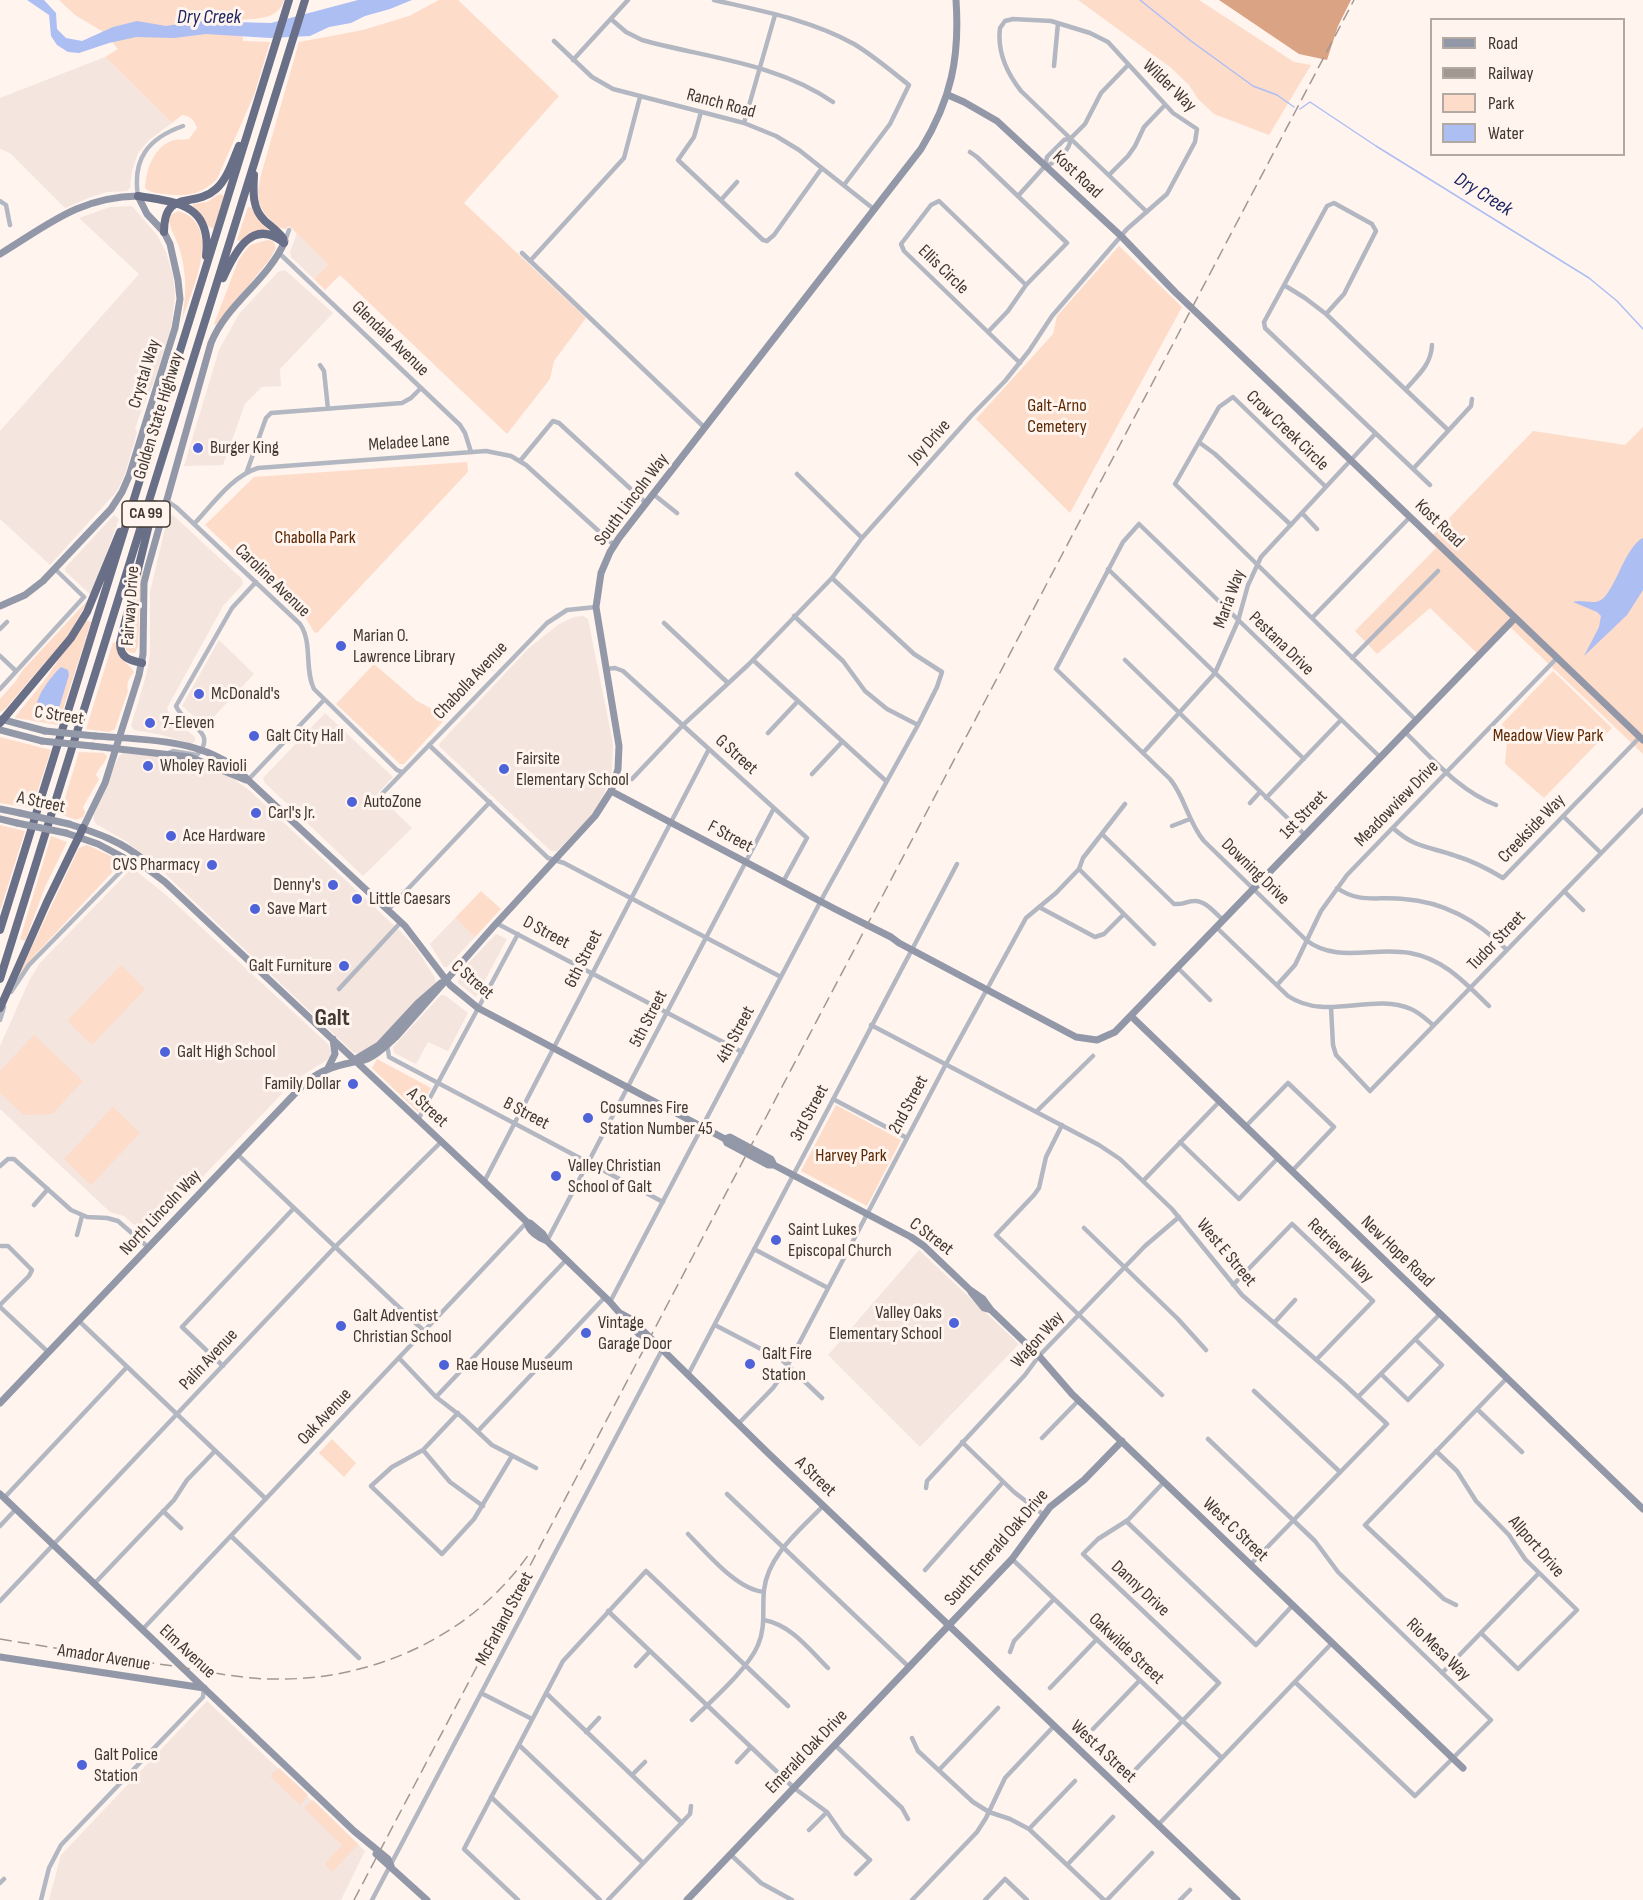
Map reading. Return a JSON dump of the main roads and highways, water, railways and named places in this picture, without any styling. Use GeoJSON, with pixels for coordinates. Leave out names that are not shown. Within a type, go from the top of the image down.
{"type":"FeatureCollection","features":[{"type":"Feature","properties":{"kind":"highway","name":"Golden State Highway"},"geometry":{"type":"LineString","coordinates":[[0,930],[288,2]]}},
{"type":"Feature","properties":{"kind":"highway","name":"Golden State Highway"},"geometry":{"type":"LineString","coordinates":[[0,979],[304,3]]}},
{"type":"Feature","properties":{"kind":"highway"},"geometry":{"type":"LineString","coordinates":[[138,196],[177,202],[203,196],[220,184],[254,116]]}},
{"type":"Feature","properties":{"kind":"highway"},"geometry":{"type":"LineString","coordinates":[[209,309],[234,255],[242,244],[252,237],[264,234],[275,236],[284,242],[275,228],[262,218],[255,206],[253,190],[256,156]]}},
{"type":"Feature","properties":{"kind":"highway"},"geometry":{"type":"LineString","coordinates":[[164,232],[164,219],[177,202]]}},
{"type":"Feature","properties":{"kind":"highway"},"geometry":{"type":"LineString","coordinates":[[177,202],[196,214],[206,231],[207,244],[203,277]]}},
{"type":"Feature","properties":{"kind":"highway"},"geometry":{"type":"LineString","coordinates":[[142,663],[126,658],[122,654],[120,643],[169,442]]}},
{"type":"Feature","properties":{"kind":"highway"},"geometry":{"type":"LineString","coordinates":[[1,720],[52,662],[71,638],[87,612],[138,487]]}},
{"type":"Feature","properties":{"kind":"highway"},"geometry":{"type":"LineString","coordinates":[[0,1008],[83,828]]}},
{"type":"Feature","properties":{"kind":"water"},"geometry":{"type":"Polygon","coordinates":[[[27,0],[44,0],[56,13],[57,29],[66,38],[82,41],[113,27],[137,21],[166,26],[198,21],[271,23],[358,0],[412,0],[351,23],[329,27],[310,36],[270,38],[206,34],[174,38],[136,37],[79,53],[68,52],[57,45],[51,36],[49,15],[27,0]]]}},
{"type":"Feature","properties":{"kind":"water"},"geometry":{"type":"Polygon","coordinates":[[[1643,538],[1643,590],[1627,615],[1584,656],[1599,627],[1601,616],[1573,602],[1598,601],[1606,596],[1631,550],[1643,538]]]}},
{"type":"Feature","properties":{"kind":"water"},"geometry":{"type":"Polygon","coordinates":[[[61,667],[68,670],[69,675],[59,708],[55,711],[41,709],[37,706],[39,697],[61,667]]]}},
{"type":"Feature","properties":{"kind":"waterway","name":"Dry Creek"},"geometry":{"type":"LineString","coordinates":[[1140,0],[1253,86],[1277,95],[1294,107]]}},
{"type":"Feature","properties":{"kind":"waterway","name":"Dry Creek"},"geometry":{"type":"LineString","coordinates":[[1300,109],[1310,102],[1376,146],[1589,278],[1617,301],[1643,329]]}},
{"type":"Feature","properties":{"kind":"railway"},"geometry":{"type":"LineString","coordinates":[[354,1900],[1354,0]]}},
{"type":"Feature","properties":{"kind":"railway"},"geometry":{"type":"LineString","coordinates":[[0,1639],[247,1678],[311,1678],[348,1672],[383,1662],[417,1648],[449,1630],[479,1608],[506,1583],[529,1554]]}},
{"type":"Feature","properties":{"kind":"place","name":"Burger King"},"geometry":{"type":"Point","coordinates":[198,448]}},
{"type":"Feature","properties":{"kind":"place","name":"Marian O. Lawrence Library"},"geometry":{"type":"Point","coordinates":[341,646]}},
{"type":"Feature","properties":{"kind":"place","name":"McDonald's"},"geometry":{"type":"Point","coordinates":[199,694]}},
{"type":"Feature","properties":{"kind":"place","name":"7-Eleven"},"geometry":{"type":"Point","coordinates":[150,723]}},
{"type":"Feature","properties":{"kind":"place","name":"Galt City Hall"},"geometry":{"type":"Point","coordinates":[254,736]}},
{"type":"Feature","properties":{"kind":"place","name":"Wholey Ravioli"},"geometry":{"type":"Point","coordinates":[148,766]}},
{"type":"Feature","properties":{"kind":"place","name":"Fairsite Elementary School"},"geometry":{"type":"Point","coordinates":[504,769]}},
{"type":"Feature","properties":{"kind":"place","name":"AutoZone"},"geometry":{"type":"Point","coordinates":[352,802]}},
{"type":"Feature","properties":{"kind":"place","name":"Carl's Jr."},"geometry":{"type":"Point","coordinates":[256,813]}},
{"type":"Feature","properties":{"kind":"place","name":"Ace Hardware"},"geometry":{"type":"Point","coordinates":[171,836]}},
{"type":"Feature","properties":{"kind":"place","name":"CVS Pharmacy"},"geometry":{"type":"Point","coordinates":[212,865]}},
{"type":"Feature","properties":{"kind":"place","name":"Denny's"},"geometry":{"type":"Point","coordinates":[333,885]}},
{"type":"Feature","properties":{"kind":"place","name":"Little Caesars"},"geometry":{"type":"Point","coordinates":[357,899]}},
{"type":"Feature","properties":{"kind":"place","name":"Save Mart"},"geometry":{"type":"Point","coordinates":[255,909]}},
{"type":"Feature","properties":{"kind":"place","name":"Galt Furniture"},"geometry":{"type":"Point","coordinates":[344,966]}},
{"type":"Feature","properties":{"kind":"place","name":"Galt High School"},"geometry":{"type":"Point","coordinates":[165,1052]}},
{"type":"Feature","properties":{"kind":"place","name":"Family Dollar"},"geometry":{"type":"Point","coordinates":[353,1084]}},
{"type":"Feature","properties":{"kind":"place","name":"Cosumnes Fire Station Number 45"},"geometry":{"type":"Point","coordinates":[588,1118]}},
{"type":"Feature","properties":{"kind":"place","name":"Valley Christian School of Galt"},"geometry":{"type":"Point","coordinates":[556,1176]}},
{"type":"Feature","properties":{"kind":"place","name":"Saint Lukes Episcopal Church"},"geometry":{"type":"Point","coordinates":[776,1240]}},
{"type":"Feature","properties":{"kind":"place","name":"Valley Oaks Elementary School"},"geometry":{"type":"Point","coordinates":[954,1323]}},
{"type":"Feature","properties":{"kind":"place","name":"Galt Adventist Christian School"},"geometry":{"type":"Point","coordinates":[341,1326]}},
{"type":"Feature","properties":{"kind":"place","name":"Vintage Garage Door"},"geometry":{"type":"Point","coordinates":[586,1333]}},
{"type":"Feature","properties":{"kind":"place","name":"Galt Fire Station"},"geometry":{"type":"Point","coordinates":[750,1364]}},
{"type":"Feature","properties":{"kind":"place","name":"Rae House Museum"},"geometry":{"type":"Point","coordinates":[444,1365]}},
{"type":"Feature","properties":{"kind":"place","name":"Galt Police Station"},"geometry":{"type":"Point","coordinates":[82,1765]}},
{"type":"Feature","properties":{"kind":"district","name":"Galt"},"geometry":{"type":"Point","coordinates":[332,1019]}},
{"type":"Feature","properties":{"kind":"park label","name":"Galt-Arno Cemetery"},"geometry":{"type":"Point","coordinates":[1057,416]}},
{"type":"Feature","properties":{"kind":"park label","name":"Chabolla Park"},"geometry":{"type":"Point","coordinates":[315,538]}},
{"type":"Feature","properties":{"kind":"park label","name":"Meadow View Park"},"geometry":{"type":"Point","coordinates":[1548,736]}},
{"type":"Feature","properties":{"kind":"park label","name":"Harvey Park"},"geometry":{"type":"Point","coordinates":[851,1156]}}]}
